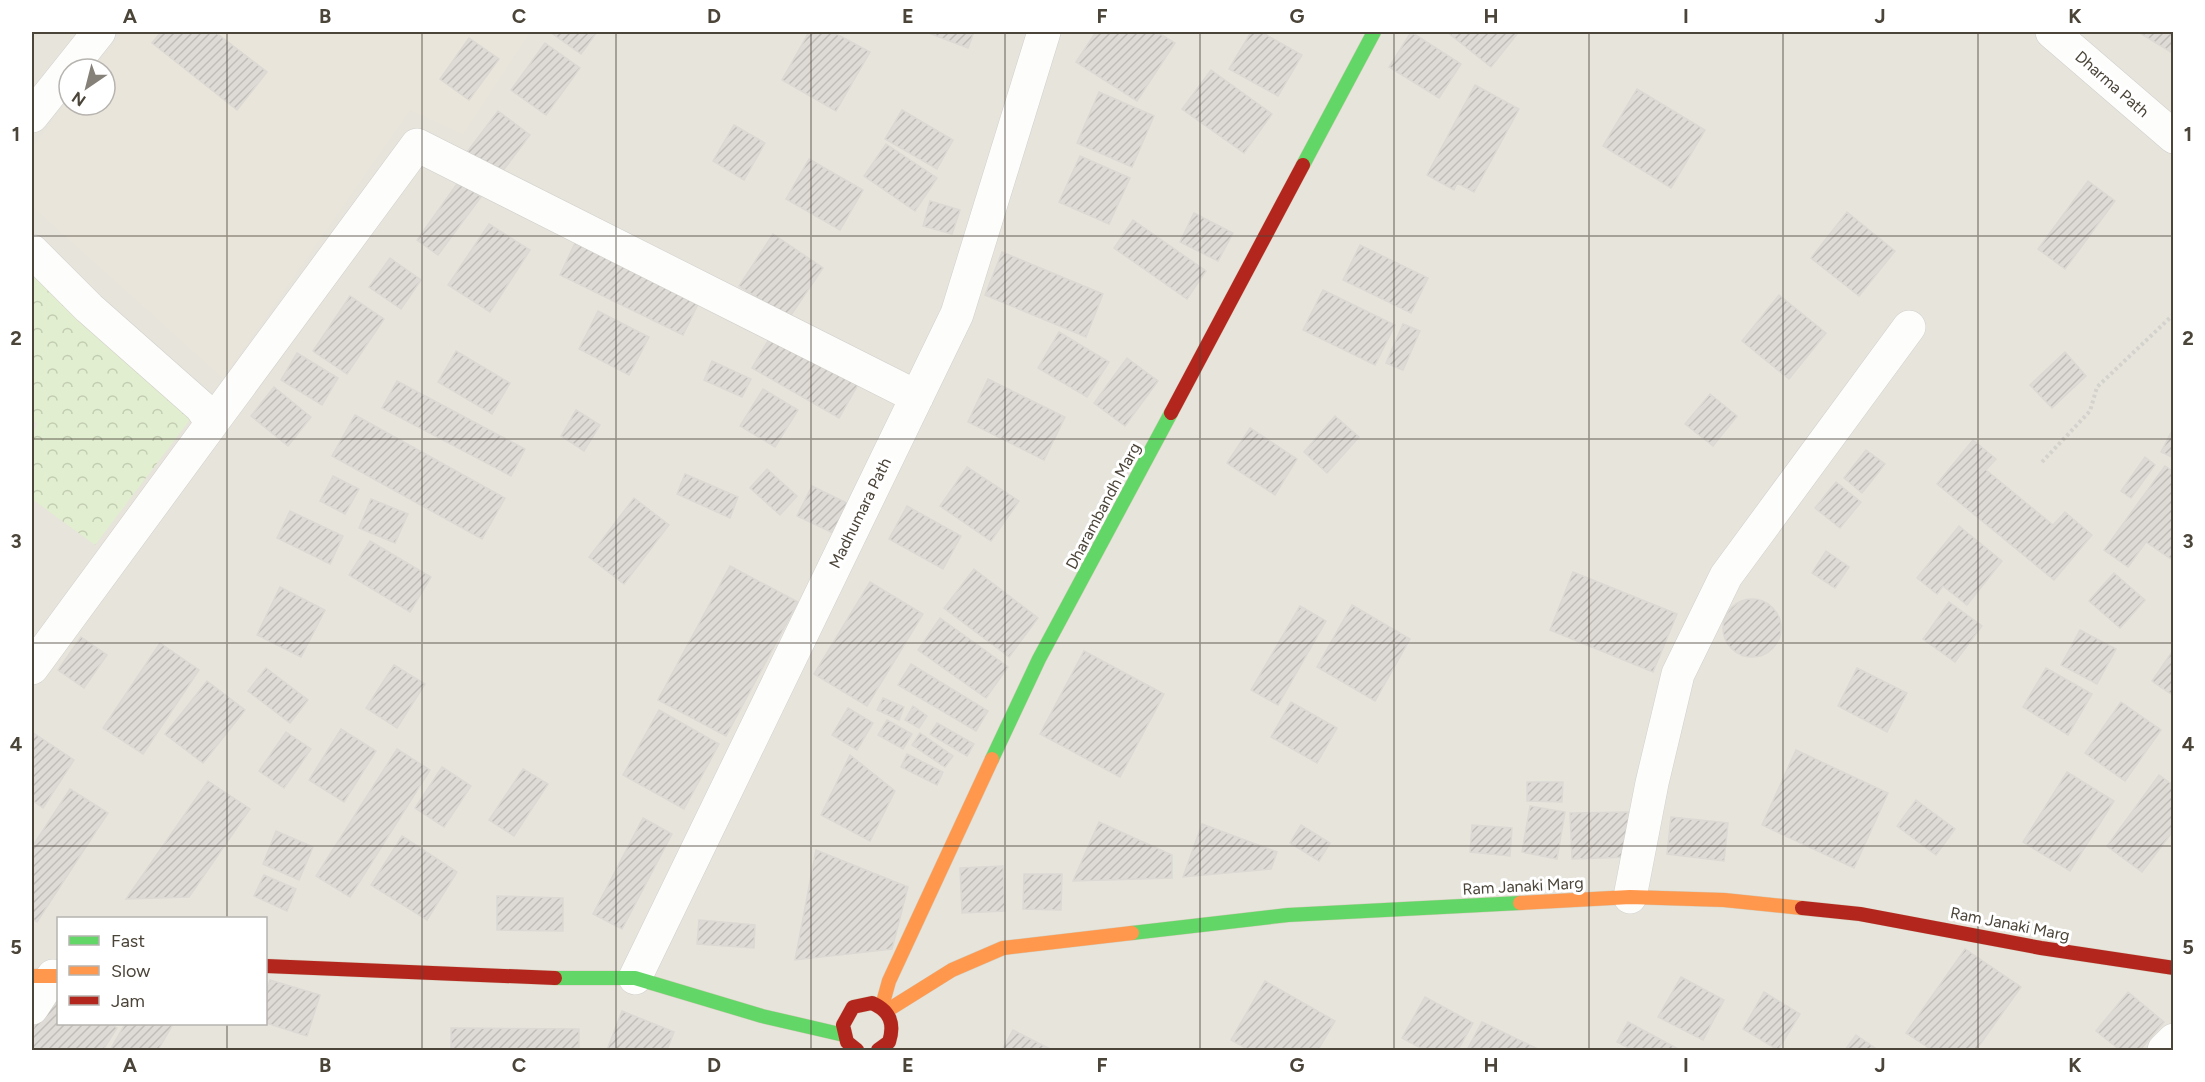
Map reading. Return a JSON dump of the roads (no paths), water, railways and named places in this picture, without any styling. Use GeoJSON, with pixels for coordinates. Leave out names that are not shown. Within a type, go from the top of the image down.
{"type":"FeatureCollection","features":[{"type":"Feature","properties":{"kind":"main road","name":"Dharambandh Marg"},"geometry":{"type":"LineString","coordinates":[[885,1008],[889,981],[1039,659],[1374,32]]}},
{"type":"Feature","properties":{"kind":"main road","name":"Ram Janaki Marg"},"geometry":{"type":"LineString","coordinates":[[885,1008],[952,970],[1003,948],[1288,915],[1630,897],[1724,900],[1860,914],[2041,948],[2174,968]]}},
{"type":"Feature","properties":{"kind":"main road"},"geometry":{"type":"LineString","coordinates":[[267,966],[511,978],[635,978],[762,1016],[844,1035],[857,1050]]}},
{"type":"Feature","properties":{"kind":"main road"},"geometry":{"type":"LineString","coordinates":[[844,1035],[846,1015],[853,1007],[872,1003],[885,1008],[893,1023],[893,1032],[889,1042],[878,1050]]}},
{"type":"Feature","properties":{"kind":"street"},"geometry":{"type":"LineString","coordinates":[[32,116],[99,32]]}},
{"type":"Feature","properties":{"kind":"street","name":"Madhumara Path"},"geometry":{"type":"LineString","coordinates":[[635,978],[957,314],[1044,32]]}},
{"type":"Feature","properties":{"kind":"street","name":"Dharma Path"},"geometry":{"type":"LineString","coordinates":[[2062,35],[2174,137]]}},
{"type":"Feature","properties":{"kind":"street"},"geometry":{"type":"LineString","coordinates":[[32,668],[417,145],[917,397]]}},
{"type":"Feature","properties":{"kind":"street"},"geometry":{"type":"LineString","coordinates":[[32,251],[89,308],[201,407],[212,423]]}},
{"type":"Feature","properties":{"kind":"street"},"geometry":{"type":"LineString","coordinates":[[1630,897],[1652,783],[1678,674],[1726,576],[1909,327]]}},
{"type":"Feature","properties":{"kind":"street"},"geometry":{"type":"LineString","coordinates":[[32,1008],[48,976]]}},
{"type":"Feature","properties":{"kind":"street"},"geometry":{"type":"LineString","coordinates":[[2164,1050],[2174,1040]]}}]}
